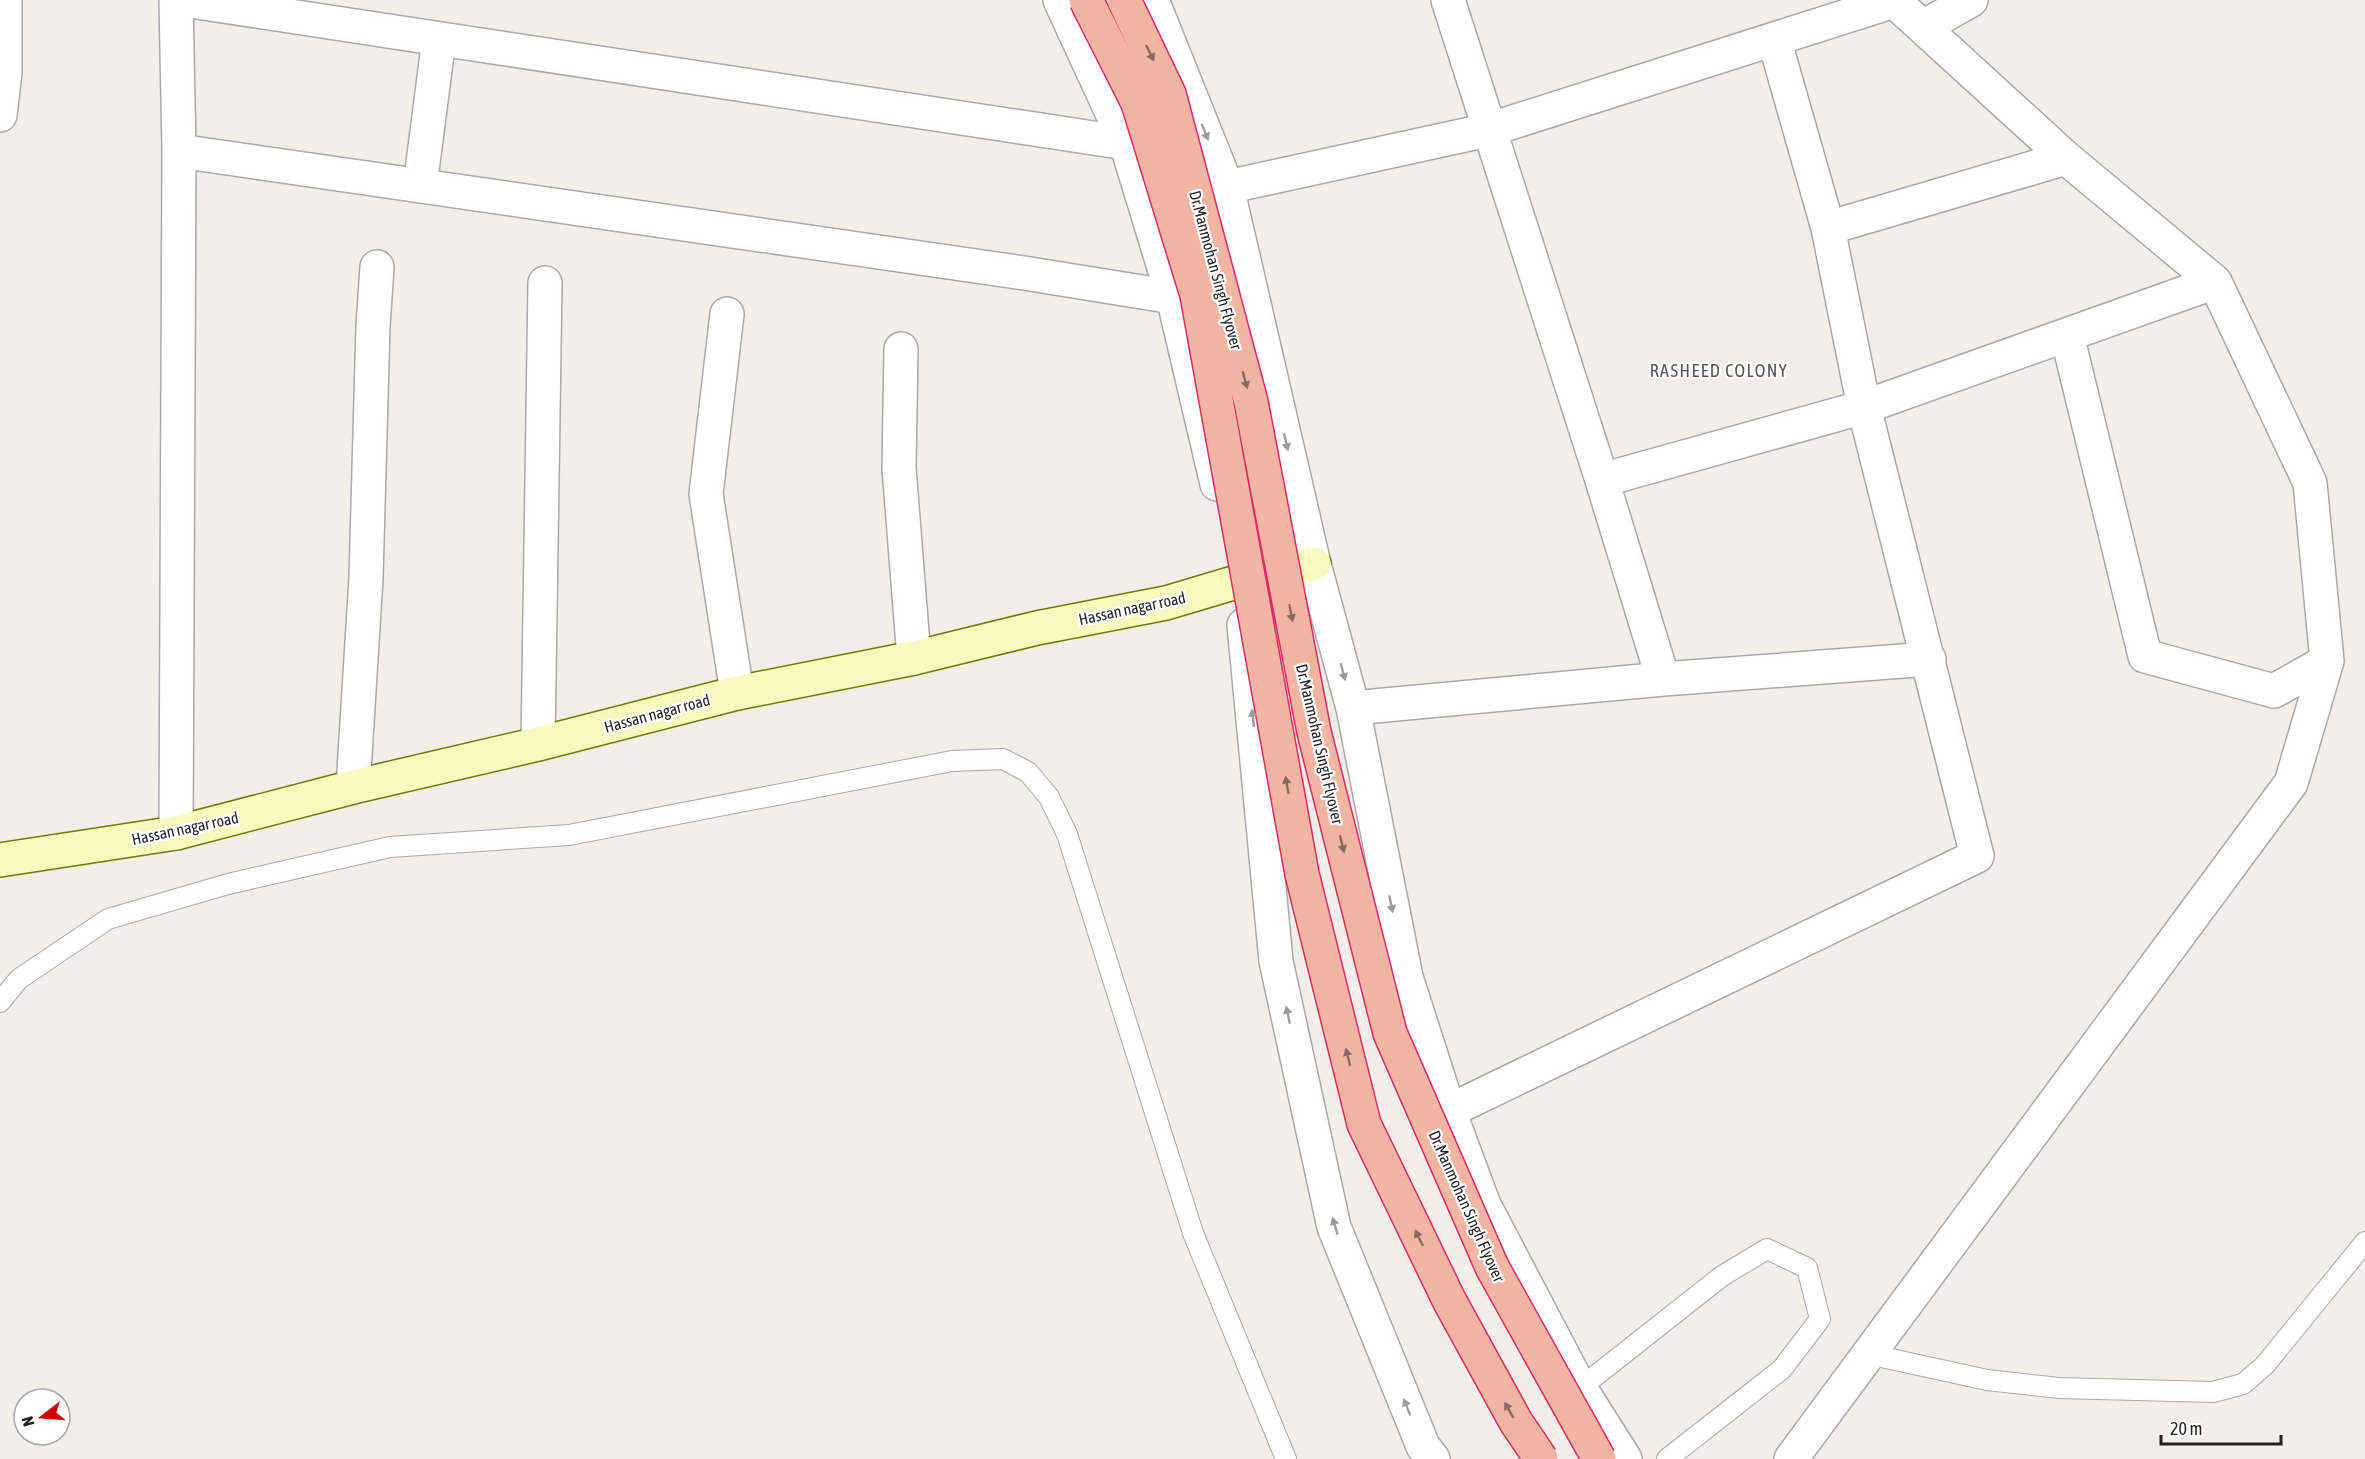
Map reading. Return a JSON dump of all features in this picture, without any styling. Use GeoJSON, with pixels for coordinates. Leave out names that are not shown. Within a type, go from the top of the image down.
{"type":"FeatureCollection","features":[{"type":"Feature","properties":{"kind":"highway","name":"Dr.Manmohan Singh Flyover"},"geometry":{"type":"LineString","coordinates":[[1086,0],[1138,103],[1197,295],[1302,874],[1364,1124],[1449,1300],[1516,1422],[1542,1459]]}},
{"type":"Feature","properties":{"kind":"highway","name":"Dr.Manmohan Singh Flyover"},"geometry":{"type":"LineString","coordinates":[[1124,0],[1169,94],[1251,402],[1314,732],[1390,1033],[1492,1267],[1599,1459]]}},
{"type":"Feature","properties":{"kind":"main road","name":"Hassan nagar road"},"geometry":{"type":"LineString","coordinates":[[0,860],[176,833],[737,693],[914,658],[1037,628],[1166,603],[1240,581],[1314,564]]}},
{"type":"Feature","properties":{"kind":"street"},"geometry":{"type":"LineString","coordinates":[[0,115],[5,72],[5,0]]}},
{"type":"Feature","properties":{"kind":"street"},"geometry":{"type":"LineString","coordinates":[[176,0],[179,151],[176,833]]}},
{"type":"Feature","properties":{"kind":"street"},"geometry":{"type":"LineString","coordinates":[[184,0],[1126,143]]}},
{"type":"Feature","properties":{"kind":"street"},"geometry":{"type":"LineString","coordinates":[[1060,0],[1126,143],[1173,297],[1240,581],[1276,960],[1334,1227],[1418,1435],[1433,1459]]}},
{"type":"Feature","properties":{"kind":"street"},"geometry":{"type":"LineString","coordinates":[[1152,0],[1227,187],[1314,564],[1353,708],[1406,977],[1449,1111],[1484,1205],[1580,1388],[1624,1459]]}},
{"type":"Feature","properties":{"kind":"street"},"geometry":{"type":"LineString","coordinates":[[1448,0],[1602,480],[1663,679]]}},
{"type":"Feature","properties":{"kind":"street"},"geometry":{"type":"LineString","coordinates":[[1227,187],[1488,130],[1894,0],[2066,158],[2215,282],[2310,483],[2327,661],[2291,783],[1791,1459]]}},
{"type":"Feature","properties":{"kind":"street"},"geometry":{"type":"LineString","coordinates":[[1923,27],[1971,0]]}},
{"type":"Feature","properties":{"kind":"street"},"geometry":{"type":"LineString","coordinates":[[420,186],[439,39]]}},
{"type":"Feature","properties":{"kind":"street"},"geometry":{"type":"LineString","coordinates":[[1449,1111],[1977,856],[1864,407],[1827,228],[1774,39]]}},
{"type":"Feature","properties":{"kind":"street"},"geometry":{"type":"LineString","coordinates":[[179,151],[1024,273],[1173,297]]}},
{"type":"Feature","properties":{"kind":"street"},"geometry":{"type":"LineString","coordinates":[[1827,228],[2066,158]]}},
{"type":"Feature","properties":{"kind":"street"},"geometry":{"type":"LineString","coordinates":[[353,787],[366,578],[377,267]]}},
{"type":"Feature","properties":{"kind":"street"},"geometry":{"type":"LineString","coordinates":[[1602,480],[1864,407],[2215,282]]}},
{"type":"Feature","properties":{"kind":"street"},"geometry":{"type":"LineString","coordinates":[[538,744],[545,283]]}},
{"type":"Feature","properties":{"kind":"street"},"geometry":{"type":"LineString","coordinates":[[727,314],[706,494],[737,693]]}},
{"type":"Feature","properties":{"kind":"street"},"geometry":{"type":"LineString","coordinates":[[2067,335],[2145,657],[2274,691],[2327,661]]}},
{"type":"Feature","properties":{"kind":"street"},"geometry":{"type":"LineString","coordinates":[[901,349],[899,468],[914,658]]}},
{"type":"Feature","properties":{"kind":"street"},"geometry":{"type":"LineString","coordinates":[[1353,708],[1663,679],[1929,660]]}},
{"type":"Feature","properties":{"kind":"lane"},"geometry":{"type":"LineString","coordinates":[[0,1002],[19,979],[108,919],[228,884],[390,847],[569,835],[952,761],[1003,759],[1028,772],[1049,797],[1067,834],[1193,1233],[1286,1459]]}},
{"type":"Feature","properties":{"kind":"lane"},"geometry":{"type":"LineString","coordinates":[[1868,1354],[1987,1380],[2059,1388],[2212,1392],[2243,1384],[2265,1365],[2365,1242]]}},
{"type":"Feature","properties":{"kind":"lane"},"geometry":{"type":"LineString","coordinates":[[1580,1388],[1722,1276],[1767,1249],[1807,1268],[1820,1319],[1782,1369],[1667,1459]]}},
{"type":"Feature","properties":{"kind":"district","name":"RASHEED COLONY"},"geometry":{"type":"Point","coordinates":[1719,371]}}]}
